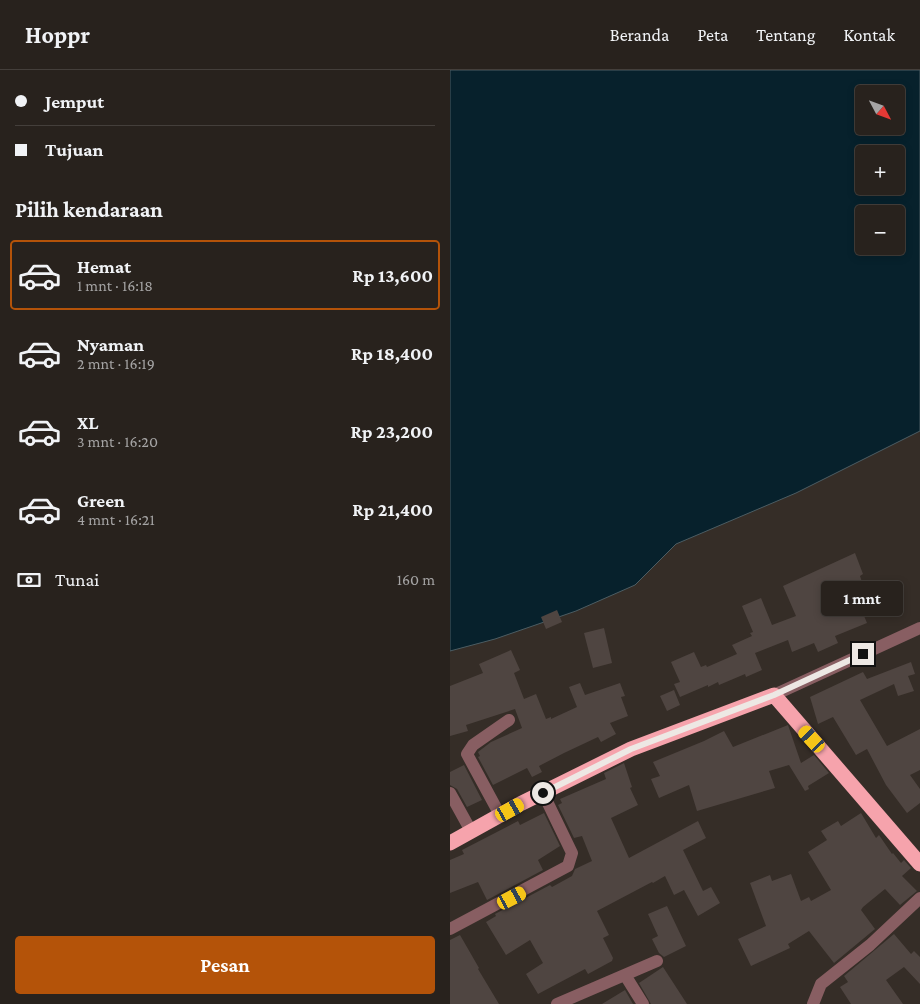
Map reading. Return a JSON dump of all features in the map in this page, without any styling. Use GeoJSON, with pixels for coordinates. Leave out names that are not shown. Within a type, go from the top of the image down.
{"type":"FeatureCollection","features":[{"type":"Feature","properties":{"kind":"highway"},"geometry":{"type":"LineString","coordinates":[[450,843],[500,815],[631,749],[774,695],[920,864]]}},
{"type":"Feature","properties":{"kind":"street"},"geometry":{"type":"LineString","coordinates":[[774,695],[920,628]]}},
{"type":"Feature","properties":{"kind":"street"},"geometry":{"type":"LineString","coordinates":[[500,815],[467,754],[473,745],[509,720]]}},
{"type":"Feature","properties":{"kind":"street"},"geometry":{"type":"LineString","coordinates":[[450,793],[471,831]]}},
{"type":"Feature","properties":{"kind":"street"},"geometry":{"type":"LineString","coordinates":[[450,929],[568,866],[572,853],[543,793]]}},
{"type":"Feature","properties":{"kind":"street"},"geometry":{"type":"LineString","coordinates":[[813,1004],[821,984],[870,946],[920,898]]}},
{"type":"Feature","properties":{"kind":"street"},"geometry":{"type":"LineString","coordinates":[[557,1004],[657,961]]}},
{"type":"Feature","properties":{"kind":"street"},"geometry":{"type":"LineString","coordinates":[[625,976],[643,1004]]}},
{"type":"Feature","properties":{"kind":"water"},"geometry":{"type":"Polygon","coordinates":[[[450,70],[920,70],[920,431],[796,493],[676,544],[635,585],[576,611],[495,639],[450,651],[450,70]]]}},
{"type":"Feature","properties":{"kind":"building"},"geometry":{"type":"Polygon","coordinates":[[[855,553],[863,574],[860,576],[869,603],[860,606],[867,623],[835,636],[838,643],[818,652],[814,643],[792,652],[788,640],[755,653],[762,670],[746,677],[745,674],[719,685],[718,682],[708,687],[708,685],[680,697],[674,684],[680,682],[671,662],[694,652],[701,667],[706,665],[707,667],[737,654],[732,645],[752,636],[750,633],[753,632],[742,606],[761,598],[772,625],[796,616],[783,586],[855,553]]]}},
{"type":"Feature","properties":{"kind":"building"},"geometry":{"type":"Polygon","coordinates":[[[557,610],[562,622],[546,629],[541,617],[557,610]]]}},
{"type":"Feature","properties":{"kind":"building"},"geometry":{"type":"Polygon","coordinates":[[[604,628],[612,663],[593,668],[584,633],[604,628]]]}},
{"type":"Feature","properties":{"kind":"building"},"geometry":{"type":"Polygon","coordinates":[[[511,650],[520,670],[514,673],[524,699],[536,694],[546,719],[551,717],[551,719],[577,707],[569,687],[580,683],[585,695],[620,683],[625,696],[621,697],[628,716],[610,723],[616,734],[601,742],[598,737],[564,753],[539,766],[542,772],[532,777],[527,768],[493,785],[478,757],[480,756],[478,752],[491,742],[522,728],[515,709],[466,725],[468,731],[450,736],[450,686],[483,673],[479,664],[511,650]]]}},
{"type":"Feature","properties":{"kind":"building"},"geometry":{"type":"Polygon","coordinates":[[[911,662],[915,674],[908,676],[914,691],[898,696],[894,684],[860,700],[887,746],[920,729],[920,770],[910,775],[920,789],[920,803],[907,813],[886,785],[867,749],[856,755],[833,717],[818,724],[810,697],[863,672],[867,679],[911,662]]]}},
{"type":"Feature","properties":{"kind":"building"},"geometry":{"type":"Polygon","coordinates":[[[674,690],[680,705],[667,711],[660,696],[674,690]]]}},
{"type":"Feature","properties":{"kind":"building"},"geometry":{"type":"Polygon","coordinates":[[[788,725],[801,763],[814,755],[829,773],[808,786],[809,789],[805,791],[789,765],[769,771],[775,788],[697,811],[689,785],[659,798],[651,779],[660,776],[653,762],[724,731],[733,747],[788,725]]]}},
{"type":"Feature","properties":{"kind":"building"},"geometry":{"type":"Polygon","coordinates":[[[624,763],[632,787],[630,788],[638,805],[611,818],[629,858],[698,821],[706,838],[683,850],[703,891],[711,887],[720,903],[698,916],[684,890],[674,895],[665,876],[652,882],[597,911],[609,935],[603,938],[613,958],[612,961],[588,974],[585,969],[538,994],[526,974],[543,963],[530,940],[506,955],[486,922],[496,916],[495,914],[550,885],[552,887],[572,876],[575,869],[592,861],[582,836],[574,838],[558,805],[562,803],[560,799],[606,779],[604,773],[624,763]]]}},
{"type":"Feature","properties":{"kind":"building"},"geometry":{"type":"Polygon","coordinates":[[[464,765],[482,800],[467,807],[457,789],[450,785],[450,772],[464,765]]]}},
{"type":"Feature","properties":{"kind":"building"},"geometry":{"type":"Polygon","coordinates":[[[544,813],[560,846],[538,860],[543,870],[487,900],[478,882],[450,893],[450,860],[464,854],[462,850],[518,821],[520,825],[544,813]]]}},
{"type":"Feature","properties":{"kind":"building"},"geometry":{"type":"Polygon","coordinates":[[[861,813],[876,838],[879,835],[892,854],[901,863],[904,860],[911,868],[902,876],[917,891],[900,905],[885,889],[863,907],[861,910],[875,929],[834,963],[809,931],[788,944],[790,948],[751,966],[738,939],[766,926],[750,883],[770,875],[772,881],[791,874],[801,901],[809,897],[811,901],[831,890],[808,852],[827,840],[821,831],[838,821],[841,826],[861,813]]]}},
{"type":"Feature","properties":{"kind":"building"},"geometry":{"type":"Polygon","coordinates":[[[667,906],[686,946],[664,957],[659,953],[652,939],[658,936],[648,914],[667,906]]]}},
{"type":"Feature","properties":{"kind":"building"},"geometry":{"type":"Polygon","coordinates":[[[894,934],[911,954],[914,951],[920,957],[920,984],[904,967],[886,980],[903,1004],[851,1004],[840,987],[848,982],[844,976],[894,934]]]}},
{"type":"Feature","properties":{"kind":"building"},"geometry":{"type":"Polygon","coordinates":[[[460,935],[499,1004],[450,1004],[450,940],[460,935]]]}},
{"type":"Feature","properties":{"kind":"building"},"geometry":{"type":"Polygon","coordinates":[[[663,967],[687,1004],[651,1004],[639,983],[663,967]]]}},
{"type":"Feature","properties":{"kind":"building"},"geometry":{"type":"Polygon","coordinates":[[[625,990],[633,1004],[602,1004],[625,990]]]}},
{"type":"Feature","properties":{"kind":"route"},"geometry":{"type":"LineString","coordinates":[[543,793],[631,749],[722,713],[774,695],[863,654]]}}]}
